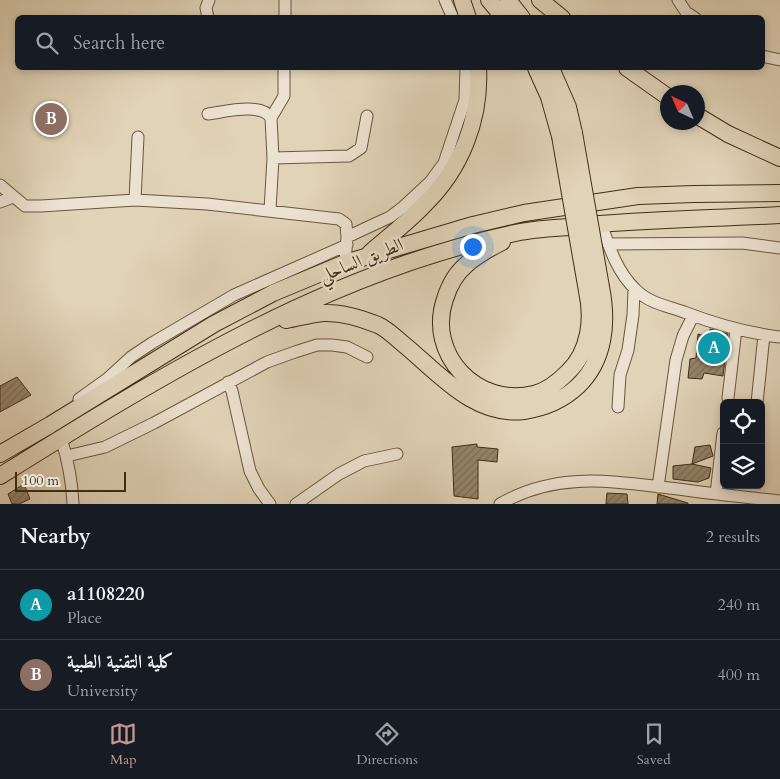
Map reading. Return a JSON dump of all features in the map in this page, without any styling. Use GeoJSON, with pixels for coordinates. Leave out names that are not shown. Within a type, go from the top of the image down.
{"type":"FeatureCollection","features":[{"type":"Feature","properties":{"kind":"highway"},"geometry":{"type":"LineString","coordinates":[[462,0],[467,15]]}},
{"type":"Feature","properties":{"kind":"highway"},"geometry":{"type":"LineString","coordinates":[[489,0],[502,15]]}},
{"type":"Feature","properties":{"kind":"highway"},"geometry":{"type":"LineString","coordinates":[[508,0],[520,15]]}},
{"type":"Feature","properties":{"kind":"highway"},"geometry":{"type":"LineString","coordinates":[[540,0],[558,15]]}},
{"type":"Feature","properties":{"kind":"highway"},"geometry":{"type":"LineString","coordinates":[[366,256],[424,206],[447,180],[464,147],[475,117],[479,86],[478,70]]}},
{"type":"Feature","properties":{"kind":"highway"},"geometry":{"type":"LineString","coordinates":[[537,70],[567,135]]}},
{"type":"Feature","properties":{"kind":"highway"},"geometry":{"type":"LineString","coordinates":[[522,232],[488,249],[466,264],[449,286],[441,310],[441,334],[446,353],[455,367],[468,380],[491,392],[513,397],[535,394],[557,383],[572,368],[584,349],[590,325],[594,289],[567,135],[568,107],[552,70]]}},
{"type":"Feature","properties":{"kind":"highway"},"geometry":{"type":"LineString","coordinates":[[630,70],[660,91]]}},
{"type":"Feature","properties":{"kind":"highway"},"geometry":{"type":"LineString","coordinates":[[705,120],[728,134],[780,158]]}},
{"type":"Feature","properties":{"kind":"highway","name":"الطريق الساحلي"},"geometry":{"type":"LineString","coordinates":[[0,454],[214,324],[273,293],[345,263],[473,225],[524,213],[638,196],[780,193]]}},
{"type":"Feature","properties":{"kind":"highway","name":"الطريق الساحلي"},"geometry":{"type":"LineString","coordinates":[[0,476],[61,438],[232,339],[288,312],[418,259],[522,232],[601,223],[780,216]]}},
{"type":"Feature","properties":{"kind":"highway"},"geometry":{"type":"LineString","coordinates":[[232,339],[286,320],[324,313],[357,317],[381,326],[449,385],[467,398],[492,408],[513,412],[537,409],[570,393],[584,380],[594,365],[602,346],[605,307],[594,289]]}},
{"type":"Feature","properties":{"kind":"street"},"geometry":{"type":"LineString","coordinates":[[207,15],[206,8],[209,0]]}},
{"type":"Feature","properties":{"kind":"street"},"geometry":{"type":"LineString","coordinates":[[285,0],[285,15]]}},
{"type":"Feature","properties":{"kind":"street"},"geometry":{"type":"LineString","coordinates":[[446,0],[452,15]]}},
{"type":"Feature","properties":{"kind":"street"},"geometry":{"type":"LineString","coordinates":[[678,0],[686,12],[690,15]]}},
{"type":"Feature","properties":{"kind":"street"},"geometry":{"type":"LineString","coordinates":[[765,57],[780,60]]}},
{"type":"Feature","properties":{"kind":"street"},"geometry":{"type":"LineString","coordinates":[[271,118],[284,96],[284,70]]}},
{"type":"Feature","properties":{"kind":"street"},"geometry":{"type":"LineString","coordinates":[[50,425],[70,405],[107,379],[131,357],[152,343],[234,296],[347,241],[390,217],[402,208],[430,182],[444,163],[465,100],[466,70]]}},
{"type":"Feature","properties":{"kind":"street"},"geometry":{"type":"LineString","coordinates":[[208,114],[235,110],[260,110],[268,113],[271,118],[273,158],[270,210]]}},
{"type":"Feature","properties":{"kind":"street"},"geometry":{"type":"LineString","coordinates":[[273,158],[349,156],[361,148],[367,116]]}},
{"type":"Feature","properties":{"kind":"street"},"geometry":{"type":"LineString","coordinates":[[135,200],[138,137]]}},
{"type":"Feature","properties":{"kind":"street"},"geometry":{"type":"LineString","coordinates":[[0,185],[25,206],[135,200],[207,204],[340,219],[346,224],[345,263]]}},
{"type":"Feature","properties":{"kind":"street"},"geometry":{"type":"LineString","coordinates":[[0,202],[13,197]]}},
{"type":"Feature","properties":{"kind":"street"},"geometry":{"type":"LineString","coordinates":[[601,223],[619,267],[634,289],[644,297],[693,316],[736,329],[764,335],[780,336]]}},
{"type":"Feature","properties":{"kind":"street"},"geometry":{"type":"LineString","coordinates":[[608,244],[742,243],[780,248]]}},
{"type":"Feature","properties":{"kind":"street"},"geometry":{"type":"LineString","coordinates":[[618,407],[620,375],[628,350],[633,315],[634,289]]}},
{"type":"Feature","properties":{"kind":"street"},"geometry":{"type":"LineString","coordinates":[[658,486],[676,360],[683,336],[693,316]]}},
{"type":"Feature","properties":{"kind":"street"},"geometry":{"type":"LineString","coordinates":[[728,398],[736,329]]}},
{"type":"Feature","properties":{"kind":"street"},"geometry":{"type":"LineString","coordinates":[[757,399],[764,335]]}},
{"type":"Feature","properties":{"kind":"street"},"geometry":{"type":"LineString","coordinates":[[67,456],[105,447],[267,362],[317,346],[332,345],[347,347],[366,357]]}},
{"type":"Feature","properties":{"kind":"street"},"geometry":{"type":"LineString","coordinates":[[228,382],[232,391],[250,471],[259,489],[270,504]]}},
{"type":"Feature","properties":{"kind":"street"},"geometry":{"type":"LineString","coordinates":[[61,438],[67,456],[72,483],[73,504]]}},
{"type":"Feature","properties":{"kind":"street"},"geometry":{"type":"LineString","coordinates":[[716,494],[722,444]]}},
{"type":"Feature","properties":{"kind":"street"},"geometry":{"type":"LineString","coordinates":[[296,504],[339,474],[364,461],[397,454]]}},
{"type":"Feature","properties":{"kind":"street"},"geometry":{"type":"LineString","coordinates":[[503,503],[522,494],[568,481],[612,480],[716,494],[750,491],[780,500]]}},
{"type":"Feature","properties":{"kind":"building"},"geometry":{"type":"Polygon","coordinates":[[[710,329],[728,334],[723,376],[704,373],[702,379],[688,378],[690,359],[696,358],[698,334],[709,337],[710,329]]]}},
{"type":"Feature","properties":{"kind":"building"},"geometry":{"type":"Polygon","coordinates":[[[17,377],[31,395],[0,412],[0,386],[17,377]]]}},
{"type":"Feature","properties":{"kind":"building"},"geometry":{"type":"Polygon","coordinates":[[[477,444],[477,447],[498,449],[497,462],[478,460],[478,499],[454,496],[452,447],[477,444]]]}},
{"type":"Feature","properties":{"kind":"building"},"geometry":{"type":"Polygon","coordinates":[[[710,445],[713,456],[692,464],[695,447],[710,445]]]}},
{"type":"Feature","properties":{"kind":"building"},"geometry":{"type":"Polygon","coordinates":[[[692,464],[711,468],[709,478],[698,482],[673,479],[673,466],[692,464]]]}},
{"type":"Feature","properties":{"kind":"building"},"geometry":{"type":"Polygon","coordinates":[[[24,484],[30,499],[19,504],[12,504],[8,494],[24,484]]]}},
{"type":"Feature","properties":{"kind":"building"},"geometry":{"type":"Polygon","coordinates":[[[607,493],[627,494],[628,504],[606,504],[607,493]]]}},
{"type":"Feature","properties":{"kind":"building"},"geometry":{"type":"Polygon","coordinates":[[[658,494],[688,503],[688,504],[657,504],[658,494]]]}},
{"type":"Feature","properties":{"kind":"place","name":"كلية التقنية الطبية"},"geometry":{"type":"Point","coordinates":[51,119]}},
{"type":"Feature","properties":{"kind":"place","name":"a1108220"},"geometry":{"type":"Point","coordinates":[714,348]}}]}
